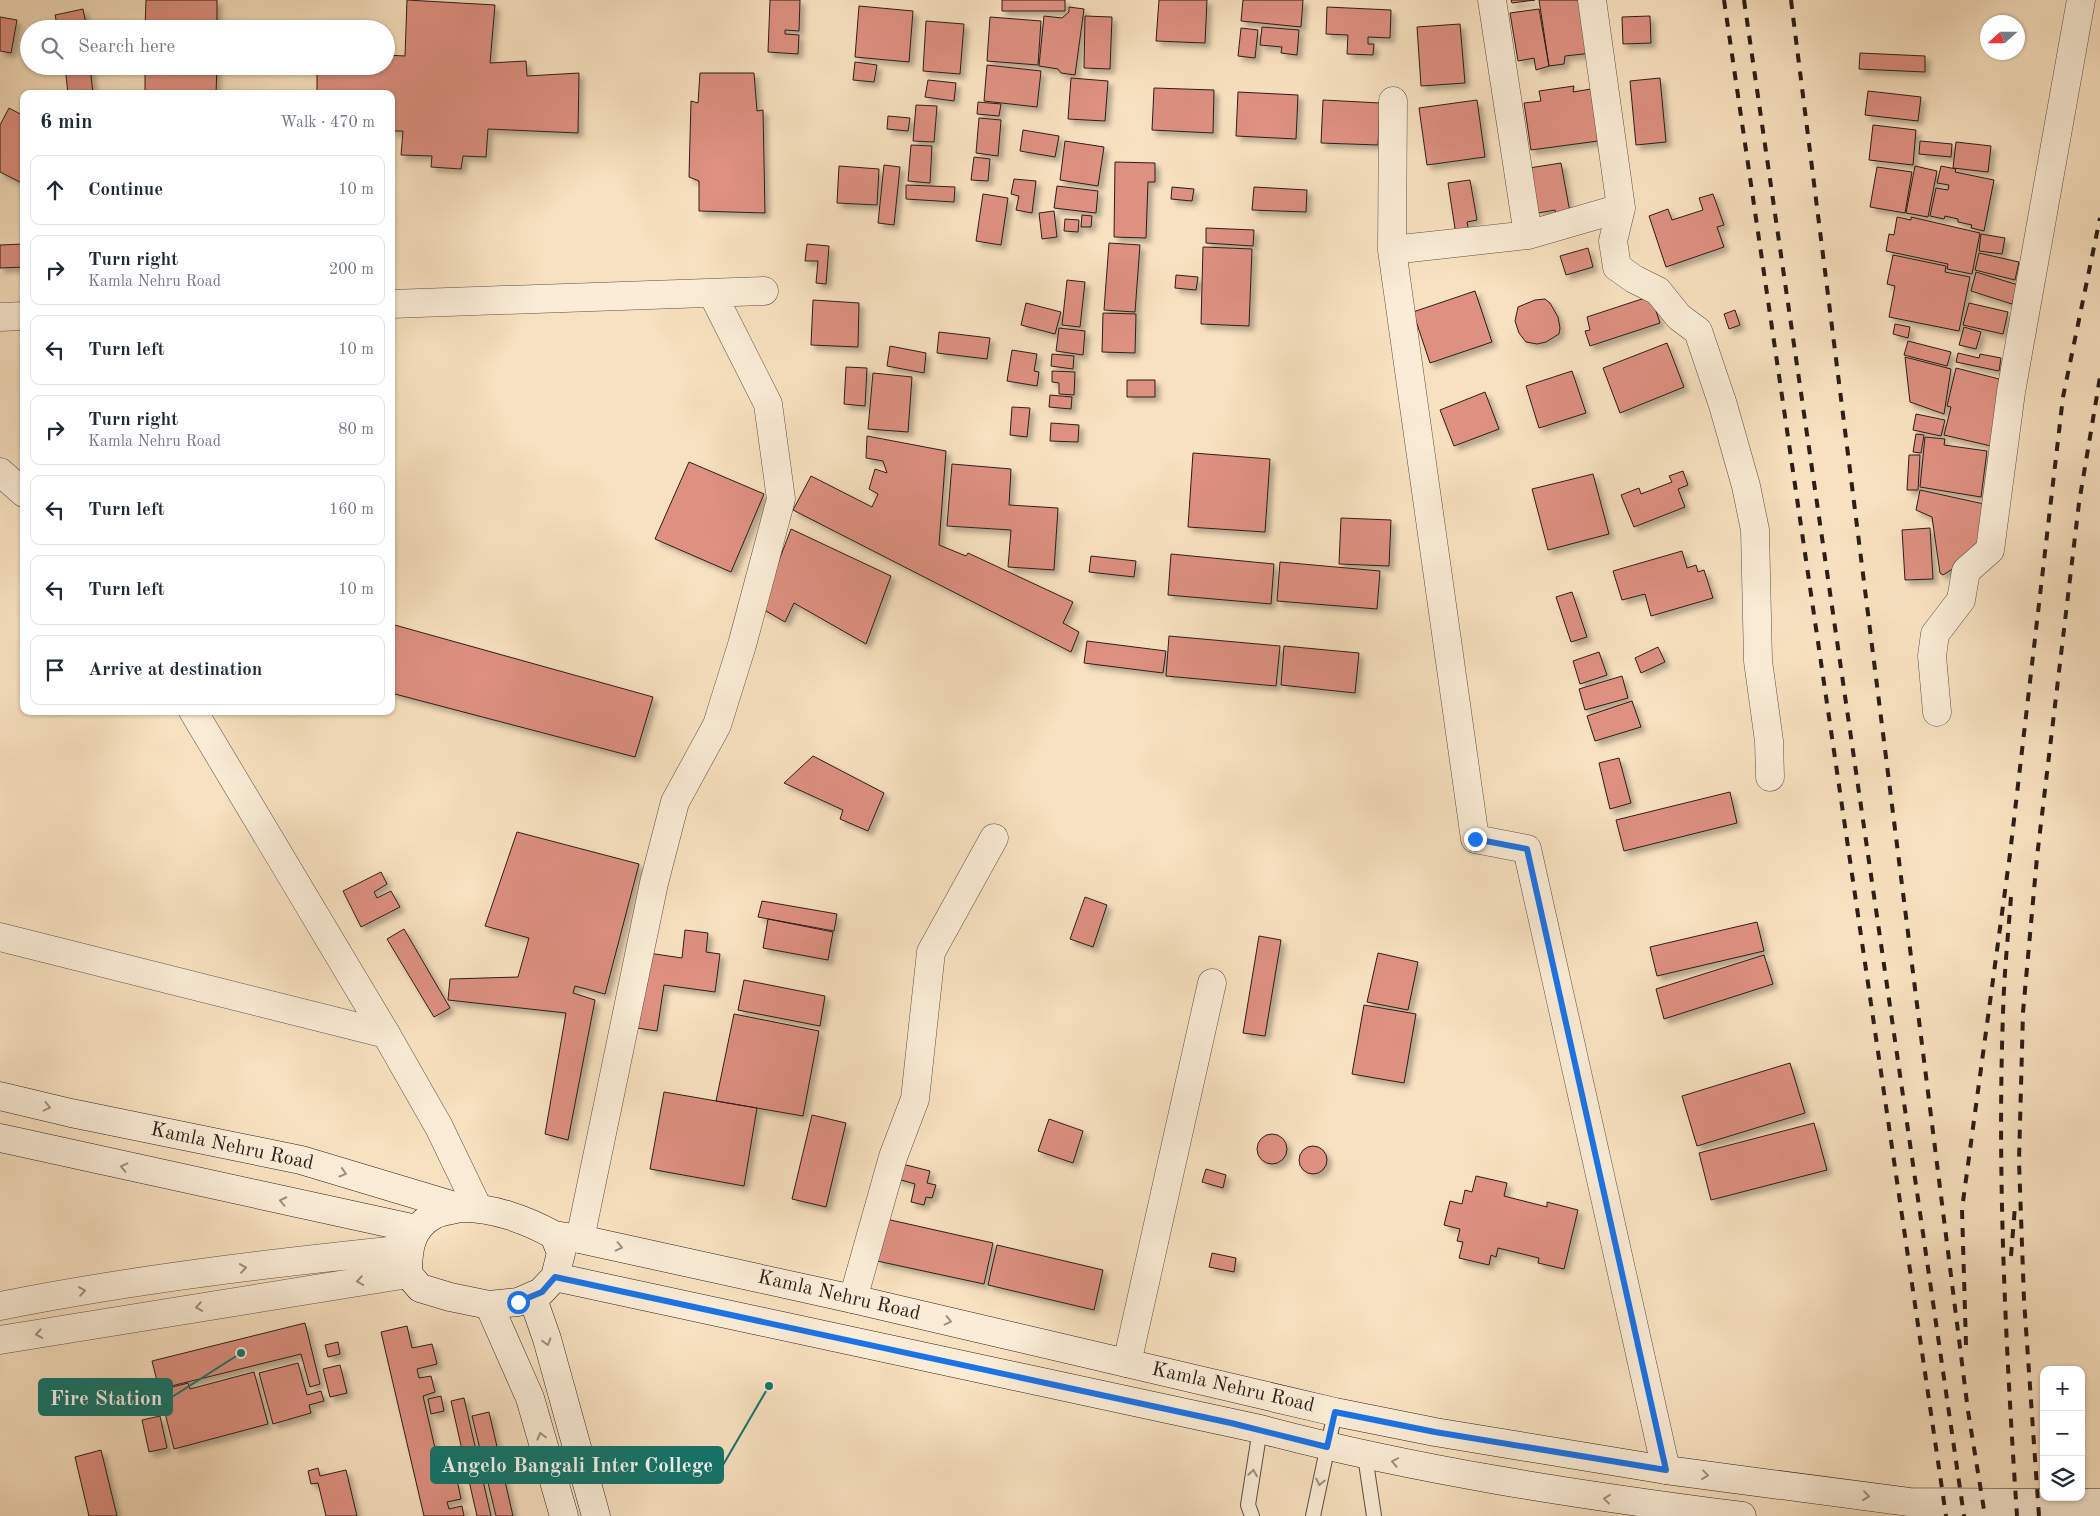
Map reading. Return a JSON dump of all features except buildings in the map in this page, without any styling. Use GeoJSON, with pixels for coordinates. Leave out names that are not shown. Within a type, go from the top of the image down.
{"type":"FeatureCollection","features":[{"type":"Feature","properties":{"kind":"street"},"geometry":{"type":"LineString","coordinates":[[1492,0],[1528,235]]}},
{"type":"Feature","properties":{"kind":"street"},"geometry":{"type":"LineString","coordinates":[[1592,0],[1621,208],[1613,241],[1617,267],[1634,279],[1658,291],[1678,317],[1698,331],[1723,405],[1746,486],[1755,530],[1758,661],[1769,742],[1770,777]]}},
{"type":"Feature","properties":{"kind":"street"},"geometry":{"type":"LineString","coordinates":[[1937,712],[1932,656],[1935,634],[1961,600],[1966,571],[1990,550],[2011,392],[2081,0]]}},
{"type":"Feature","properties":{"kind":"street"},"geometry":{"type":"LineString","coordinates":[[1392,101],[1392,250],[1475,839],[1527,849],[1666,1470]]}},
{"type":"Feature","properties":{"kind":"street"},"geometry":{"type":"LineString","coordinates":[[1392,250],[1528,235],[1621,208]]}},
{"type":"Feature","properties":{"kind":"street"},"geometry":{"type":"LineString","coordinates":[[395,304],[764,291]]}},
{"type":"Feature","properties":{"kind":"street"},"geometry":{"type":"LineString","coordinates":[[411,1251],[420,1288],[450,1297],[489,1305],[518,1302],[542,1292],[555,1277],[567,1237],[675,802],[717,725],[742,645],[782,500],[768,404],[712,293]]}},
{"type":"Feature","properties":{"kind":"street"},"geometry":{"type":"LineString","coordinates":[[0,317],[20,316]]}},
{"type":"Feature","properties":{"kind":"street"},"geometry":{"type":"LineString","coordinates":[[0,472],[20,490]]}},
{"type":"Feature","properties":{"kind":"street"},"geometry":{"type":"LineString","coordinates":[[0,1340],[411,1251],[434,1215],[470,1208],[439,1128],[386,1034],[195,715]]}},
{"type":"Feature","properties":{"kind":"street"},"geometry":{"type":"LineString","coordinates":[[853,1299],[893,1157],[915,1099],[931,952],[994,838]]}},
{"type":"Feature","properties":{"kind":"street"},"geometry":{"type":"LineString","coordinates":[[0,937],[386,1034]]}},
{"type":"Feature","properties":{"kind":"street"},"geometry":{"type":"LineString","coordinates":[[1127,1362],[1212,984]]}},
{"type":"Feature","properties":{"kind":"street","name":"Kamla Nehru Road"},"geometry":{"type":"LineString","coordinates":[[0,1096],[301,1160],[539,1227],[567,1237],[853,1299],[1335,1412],[1435,1432],[1666,1470],[1909,1502],[2100,1503]]}},
{"type":"Feature","properties":{"kind":"street","name":"Kamla Nehru Road"},"geometry":{"type":"LineString","coordinates":[[0,1138],[411,1251]]}},
{"type":"Feature","properties":{"kind":"street"},"geometry":{"type":"LineString","coordinates":[[0,1306],[134,1283],[296,1260],[411,1251]]}},
{"type":"Feature","properties":{"kind":"street","name":"Kamla Nehru Road"},"geometry":{"type":"LineString","coordinates":[[555,1277],[1260,1429],[1365,1456],[1588,1496],[1742,1516]]}},
{"type":"Feature","properties":{"kind":"street"},"geometry":{"type":"LineString","coordinates":[[532,1296],[547,1339],[596,1516]]}},
{"type":"Feature","properties":{"kind":"street"},"geometry":{"type":"LineString","coordinates":[[489,1305],[530,1398],[564,1516]]}},
{"type":"Feature","properties":{"kind":"street"},"geometry":{"type":"LineString","coordinates":[[1427,1468],[1435,1432]]}},
{"type":"Feature","properties":{"kind":"lane"},"geometry":{"type":"LineString","coordinates":[[1313,1516],[1335,1412]]}},
{"type":"Feature","properties":{"kind":"lane"},"geometry":{"type":"LineString","coordinates":[[1252,1516],[1248,1505],[1260,1429]]}},
{"type":"Feature","properties":{"kind":"lane"},"geometry":{"type":"LineString","coordinates":[[1365,1456],[1374,1516]]}},
{"type":"Feature","properties":{"kind":"railway"},"geometry":{"type":"LineString","coordinates":[[1724,0],[1946,1516]]}},
{"type":"Feature","properties":{"kind":"railway"},"geometry":{"type":"LineString","coordinates":[[1744,0],[1964,1516]]}},
{"type":"Feature","properties":{"kind":"railway"},"geometry":{"type":"LineString","coordinates":[[1791,0],[1968,1411],[1985,1516]]}},
{"type":"Feature","properties":{"kind":"railway"},"geometry":{"type":"LineString","coordinates":[[1966,1345],[1962,1209],[2010,854],[2063,397],[2100,218]]}},
{"type":"Feature","properties":{"kind":"railway"},"geometry":{"type":"LineString","coordinates":[[2039,1516],[2024,1300],[2019,1161],[2023,1012],[2037,857],[2079,503],[2100,377]]}},
{"type":"Feature","properties":{"kind":"railway"},"geometry":{"type":"LineString","coordinates":[[2011,897],[2005,970],[2001,1139],[2006,1328],[2017,1516]]}},
{"type":"Feature","properties":{"kind":"railway"},"geometry":{"type":"LineString","coordinates":[[2011,1256],[2015,1206]]}},
{"type":"Feature","properties":{"kind":"place","name":"Fire Station"},"geometry":{"type":"Point","coordinates":[241,1353]}},
{"type":"Feature","properties":{"kind":"place","name":"Angelo Bangali Inter College"},"geometry":{"type":"Point","coordinates":[769,1386]}},
{"type":"Feature","properties":{"kind":"route"},"geometry":{"type":"LineString","coordinates":[[518,1302],[542,1292],[555,1277],[1260,1429],[1327,1447],[1335,1412],[1435,1432],[1666,1470],[1527,849],[1475,839]]}}]}
